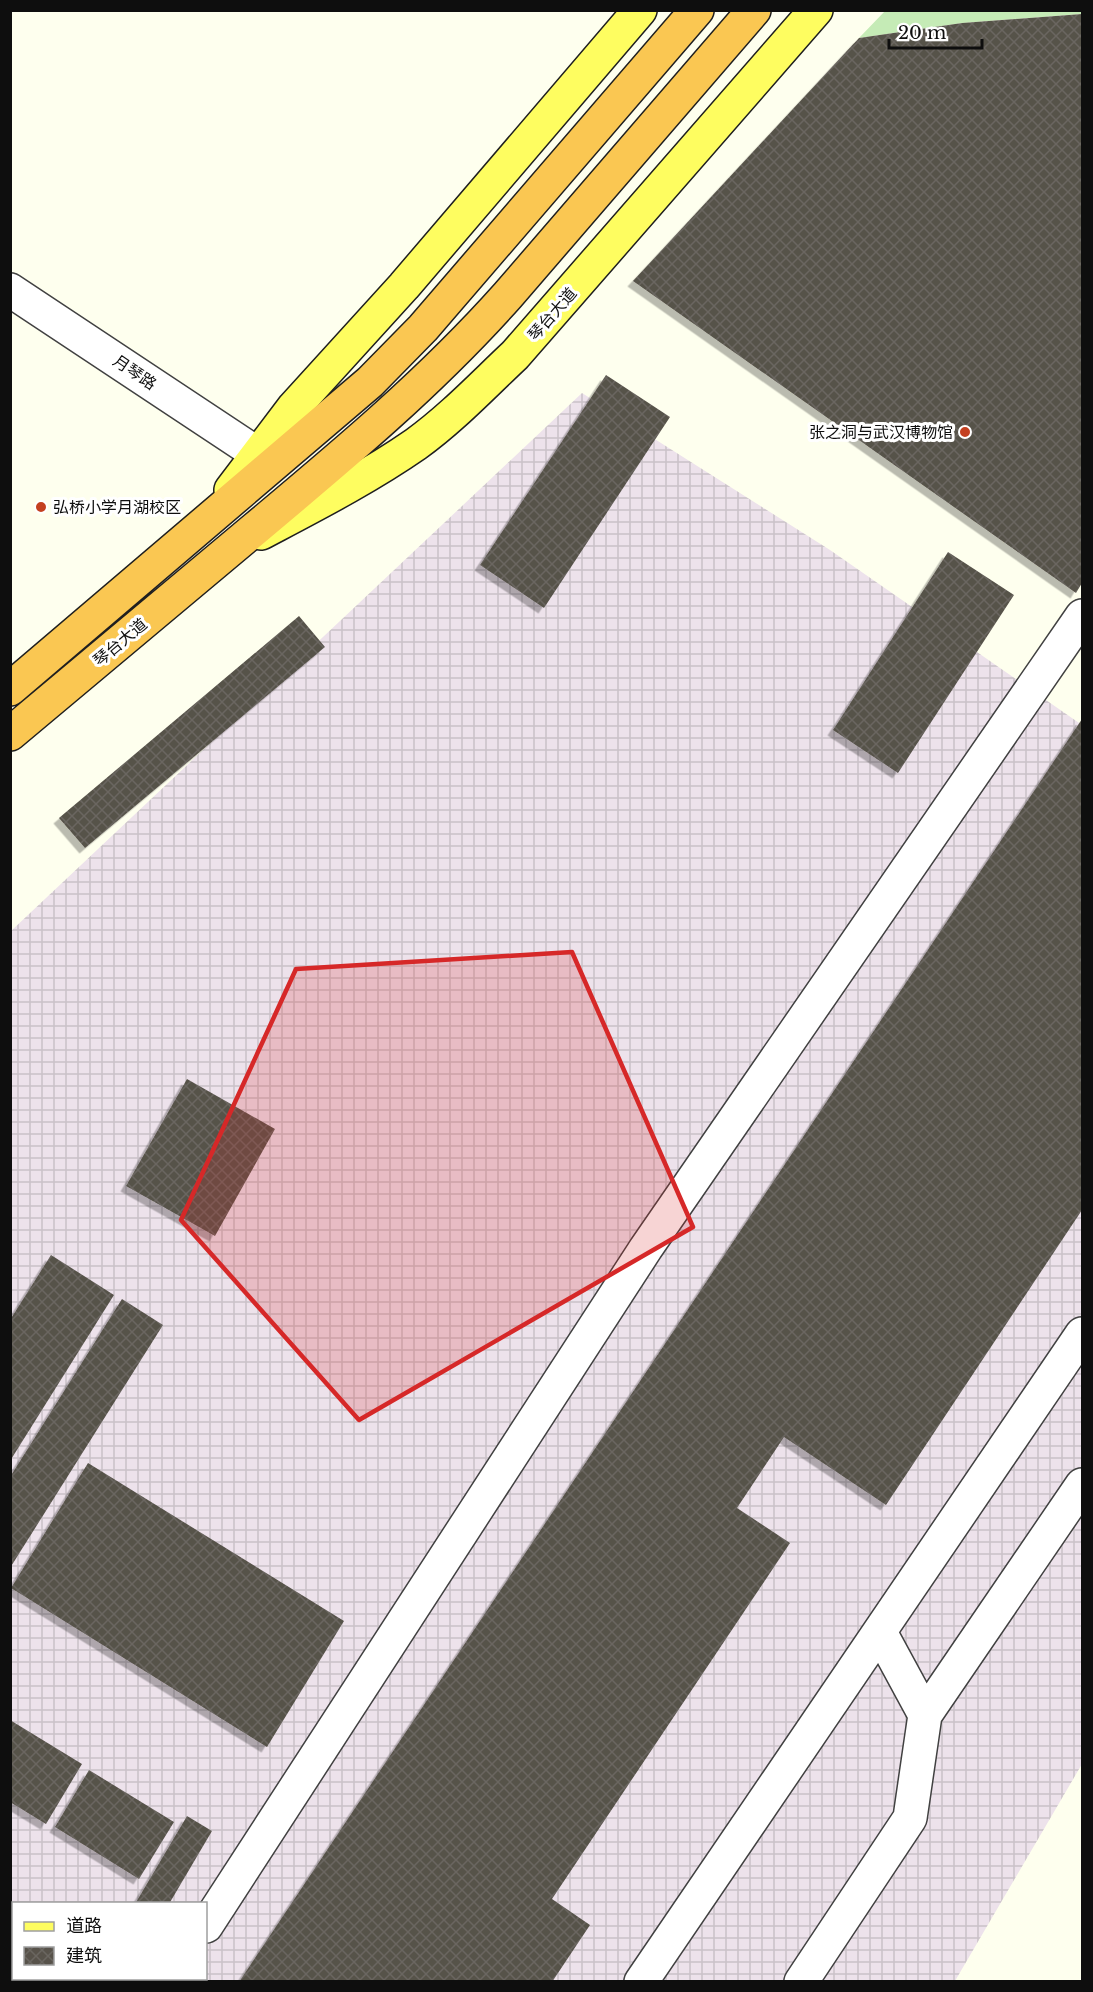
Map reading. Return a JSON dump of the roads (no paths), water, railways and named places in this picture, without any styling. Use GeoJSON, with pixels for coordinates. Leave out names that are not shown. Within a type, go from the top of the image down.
{"type":"FeatureCollection","features":[{"type":"Feature","properties":{"kind":"highway"},"geometry":{"type":"LineString","coordinates":[[10,689],[370,382],[423,328],[697,10]]}},
{"type":"Feature","properties":{"kind":"highway","name":"琴台大道"},"geometry":{"type":"LineString","coordinates":[[10,734],[352,448],[429,378],[473,334],[543,255],[754,10]]}},
{"type":"Feature","properties":{"kind":"main road"},"geometry":{"type":"LineString","coordinates":[[206,522],[294,407],[404,286],[640,10]]}},
{"type":"Feature","properties":{"kind":"main road","name":"琴台大道"},"geometry":{"type":"LineString","coordinates":[[230,550],[373,472],[418,442],[466,402],[515,355],[816,10]]}},
{"type":"Feature","properties":{"kind":"street","name":"月琴路"},"geometry":{"type":"LineString","coordinates":[[10,290],[259,455]]}},
{"type":"Feature","properties":{"kind":"street"},"geometry":{"type":"LineString","coordinates":[[207,1924],[646,1248],[1083,616]]}},
{"type":"Feature","properties":{"kind":"street"},"geometry":{"type":"LineString","coordinates":[[641,1982],[1083,1334]]}},
{"type":"Feature","properties":{"kind":"street"},"geometry":{"type":"LineString","coordinates":[[801,1982],[910,1818],[925,1714],[1083,1485]]}},
{"type":"Feature","properties":{"kind":"street"},"geometry":{"type":"LineString","coordinates":[[880,1632],[925,1714]]}},
{"type":"Feature","properties":{"kind":"place","name":"张之洞与武汉博物馆"},"geometry":{"type":"Point","coordinates":[965,432]}},
{"type":"Feature","properties":{"kind":"place","name":"弘桥小学月湖校区"},"geometry":{"type":"Point","coordinates":[41,507]}}]}
